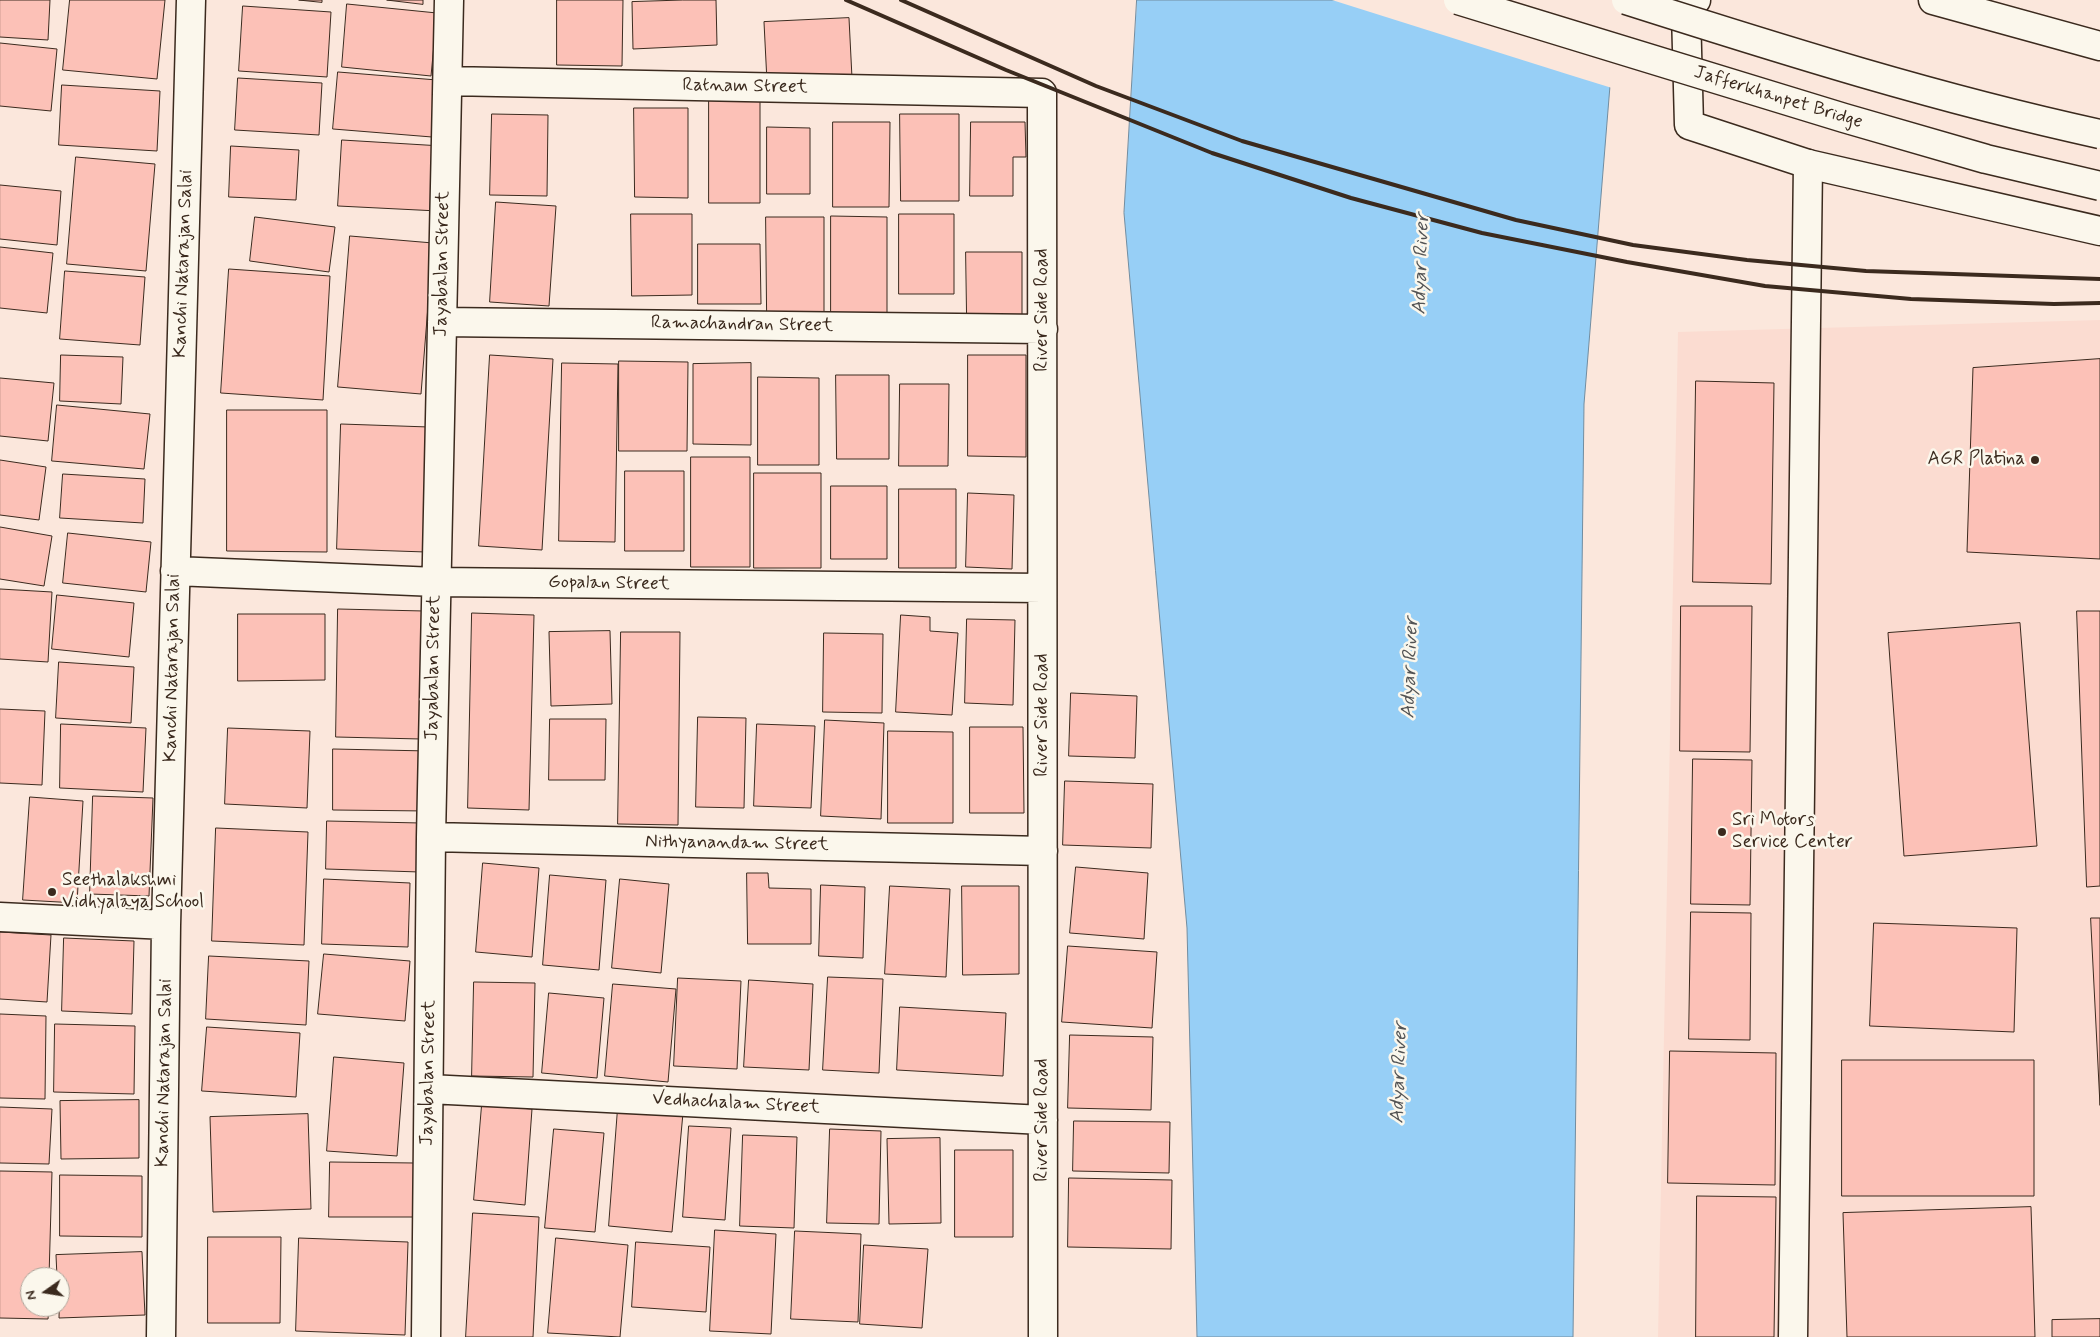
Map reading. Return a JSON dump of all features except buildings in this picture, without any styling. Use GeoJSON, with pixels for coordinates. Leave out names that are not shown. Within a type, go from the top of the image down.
{"type":"FeatureCollection","features":[{"type":"Feature","properties":{"kind":"street","name":"Kanchi Natarajan Salai"},"geometry":{"type":"LineString","coordinates":[[162,1337],[166,925],[191,0]]}},
{"type":"Feature","properties":{"kind":"street","name":"Jayabalan Street"},"geometry":{"type":"LineString","coordinates":[[426,1337],[431,837],[449,0]]}},
{"type":"Feature","properties":{"kind":"street","name":"Jafferkhanpet Bridge"},"geometry":{"type":"LineString","coordinates":[[1458,0],[1854,121],[1995,161],[2100,186]]}},
{"type":"Feature","properties":{"kind":"street"},"geometry":{"type":"LineString","coordinates":[[1626,0],[1894,83],[1984,107],[2100,134]]}},
{"type":"Feature","properties":{"kind":"street"},"geometry":{"type":"LineString","coordinates":[[1696,0],[1686,12],[1690,125],[1808,164],[2100,231]]}},
{"type":"Feature","properties":{"kind":"street"},"geometry":{"type":"LineString","coordinates":[[1933,0],[2100,46]]}},
{"type":"Feature","properties":{"kind":"street","name":"Ratnam Street"},"geometry":{"type":"LineString","coordinates":[[448,81],[1042,93]]}},
{"type":"Feature","properties":{"kind":"street","name":"River Side Road"},"geometry":{"type":"LineString","coordinates":[[1042,93],[1044,1337]]}},
{"type":"Feature","properties":{"kind":"street"},"geometry":{"type":"LineString","coordinates":[[1793,1337],[1808,164]]}},
{"type":"Feature","properties":{"kind":"street","name":"Ramachandran Street"},"geometry":{"type":"LineString","coordinates":[[442,322],[1043,329]]}},
{"type":"Feature","properties":{"kind":"street","name":"Gopalan Street"},"geometry":{"type":"LineString","coordinates":[[175,571],[436,582],[1042,588]]}},
{"type":"Feature","properties":{"kind":"street","name":"Nithyanandam Street"},"geometry":{"type":"LineString","coordinates":[[431,837],[1043,851]]}},
{"type":"Feature","properties":{"kind":"street"},"geometry":{"type":"LineString","coordinates":[[0,917],[166,925]]}},
{"type":"Feature","properties":{"kind":"street","name":"Vedhachalam Street"},"geometry":{"type":"LineString","coordinates":[[429,1089],[1043,1120]]}},
{"type":"Feature","properties":{"kind":"shaded area"},"geometry":{"type":"Polygon","coordinates":[[[2100,320],[2100,1337],[1658,1337],[1678,332],[2100,320]]]}},
{"type":"Feature","properties":{"kind":"water","name":"Adyar River"},"geometry":{"type":"Polygon","coordinates":[[[1137,0],[1617,0],[1584,404],[1573,1337],[1197,1337],[1187,928],[1124,213],[1137,0]]]}},
{"type":"Feature","properties":{"kind":"pier"},"geometry":{"type":"Polygon","coordinates":[[[1332,0],[1619,0],[1612,88],[1570,75],[1332,0]]]}},
{"type":"Feature","properties":{"kind":"railway"},"geometry":{"type":"LineString","coordinates":[[846,0],[1006,70],[1212,153],[1351,198],[1482,233],[1627,262],[1765,286],[1911,299],[2054,304],[2100,303]]}},
{"type":"Feature","properties":{"kind":"railway"},"geometry":{"type":"LineString","coordinates":[[901,0],[1096,86],[1242,141],[1516,220],[1633,245],[1747,260],[1866,271],[2100,279]]}},
{"type":"Feature","properties":{"kind":"place","name":"AGR Platina"},"geometry":{"type":"Point","coordinates":[2035,460]}},
{"type":"Feature","properties":{"kind":"place","name":"Sri Motors Service Center"},"geometry":{"type":"Point","coordinates":[1722,832]}},
{"type":"Feature","properties":{"kind":"place","name":"Seethalakshmi Vidhyalaya School"},"geometry":{"type":"Point","coordinates":[52,892]}}]}
